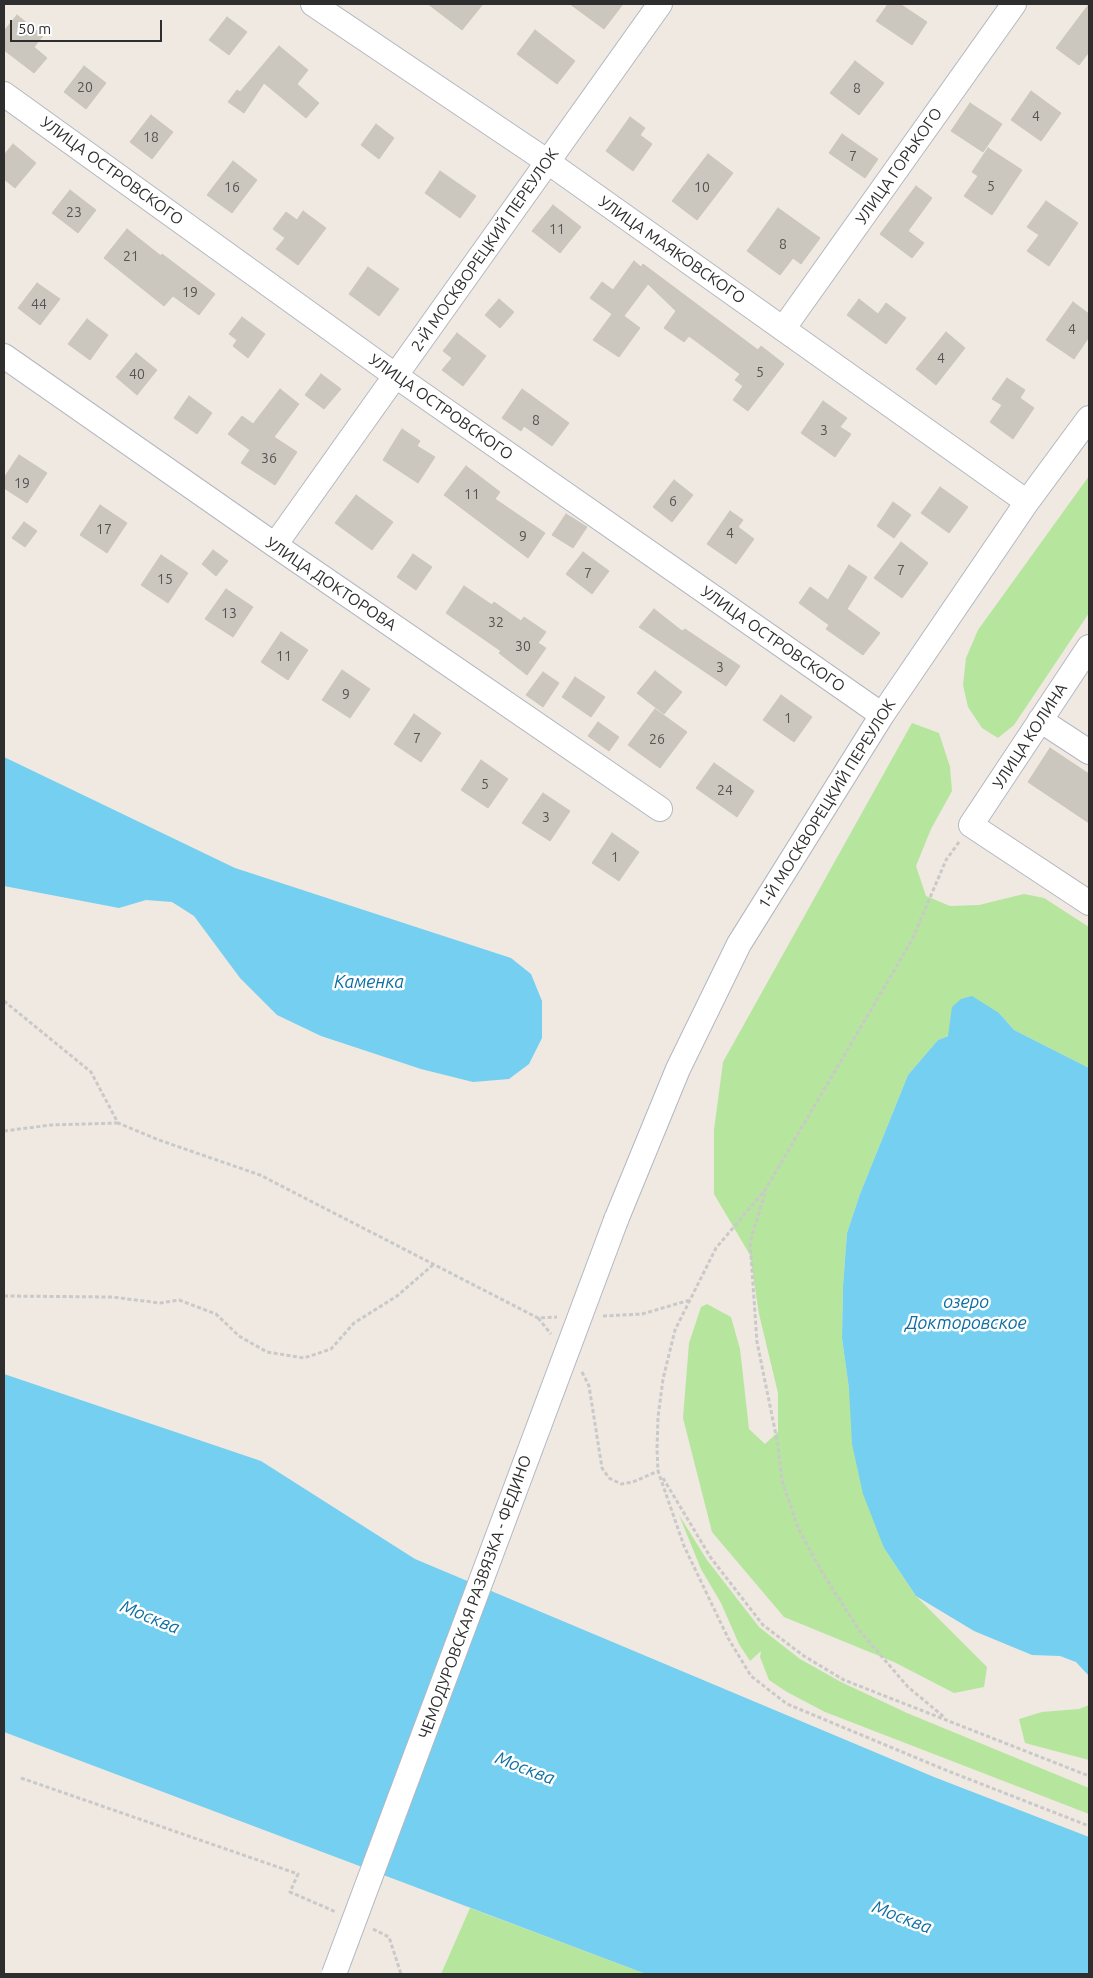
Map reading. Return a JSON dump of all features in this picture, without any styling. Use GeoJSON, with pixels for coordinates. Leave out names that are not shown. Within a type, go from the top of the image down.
{"type":"FeatureCollection","features":[{"type":"Feature","properties":{"kind":"street","name":"УЛИЦА МАЯКОВСКОГО"},"geometry":{"type":"LineString","coordinates":[[313,4],[548,162],[1027,502]]}},
{"type":"Feature","properties":{"kind":"street","name":"2-Й МОСКВОРЕЦКИЙ ПЕРЕУЛОК"},"geometry":{"type":"LineString","coordinates":[[275,546],[660,4]]}},
{"type":"Feature","properties":{"kind":"street","name":"УЛИЦА ГОРЬКОГО"},"geometry":{"type":"LineString","coordinates":[[783,328],[1014,4]]}},
{"type":"Feature","properties":{"kind":"street","name":"УЛИЦА ОСТРОВСКОГО"},"geometry":{"type":"LineString","coordinates":[[4,94],[396,376],[882,715]]}},
{"type":"Feature","properties":{"kind":"street","name":"УЛИЦА ДОКТОРОВА"},"geometry":{"type":"LineString","coordinates":[[4,356],[275,546],[660,809]]}},
{"type":"Feature","properties":{"kind":"street","name":"1-Й МОСКВОРЕЦКИЙ ПЕРЕУЛОК"},"geometry":{"type":"LineString","coordinates":[[616,1220],[678,1069],[739,944],[882,715],[1027,502],[1089,418]]}},
{"type":"Feature","properties":{"kind":"street","name":"УЛИЦА КОЛИНА"},"geometry":{"type":"LineString","coordinates":[[971,825],[1089,647]]}},
{"type":"Feature","properties":{"kind":"street"},"geometry":{"type":"LineString","coordinates":[[1040,720],[1089,752]]}},
{"type":"Feature","properties":{"kind":"street"},"geometry":{"type":"LineString","coordinates":[[971,825],[1089,903]]}},
{"type":"Feature","properties":{"kind":"street","name":"ЧЕМОДУРОВСКАЯ РАЗВЯЗКА - ФЕДИНО"},"geometry":{"type":"LineString","coordinates":[[334,1974],[616,1220]]}},
{"type":"Feature","properties":{"kind":"path"},"geometry":{"type":"LineString","coordinates":[[971,825],[946,860],[912,940],[765,1190],[716,1248],[675,1330],[663,1379],[656,1449],[658,1471],[684,1546],[728,1638],[751,1676],[787,1704],[943,1769],[1089,1826]]}},
{"type":"Feature","properties":{"kind":"path"},"geometry":{"type":"LineString","coordinates":[[4,1001],[91,1072],[118,1123]]}},
{"type":"Feature","properties":{"kind":"path"},"geometry":{"type":"LineString","coordinates":[[4,1131],[51,1125],[118,1123],[159,1140],[260,1175],[538,1318],[557,1340]]}},
{"type":"Feature","properties":{"kind":"path"},"geometry":{"type":"LineString","coordinates":[[765,1190],[750,1242],[757,1342],[778,1445],[782,1481],[798,1530],[823,1574],[859,1630],[908,1687],[947,1719]]}},
{"type":"Feature","properties":{"kind":"path"},"geometry":{"type":"LineString","coordinates":[[4,1296],[112,1297],[160,1303],[179,1300],[216,1314],[239,1336],[267,1352],[304,1358],[332,1350],[354,1323],[397,1296],[434,1264]]}},
{"type":"Feature","properties":{"kind":"path"},"geometry":{"type":"LineString","coordinates":[[595,1316],[642,1314],[690,1300]]}},
{"type":"Feature","properties":{"kind":"path"},"geometry":{"type":"LineString","coordinates":[[538,1318],[567,1317]]}},
{"type":"Feature","properties":{"kind":"path"},"geometry":{"type":"LineString","coordinates":[[582,1370],[589,1386],[602,1468],[610,1478],[621,1484],[633,1482],[658,1471]]}},
{"type":"Feature","properties":{"kind":"path"},"geometry":{"type":"LineString","coordinates":[[658,1471],[711,1558],[763,1624],[804,1656],[844,1680],[1089,1776]]}},
{"type":"Feature","properties":{"kind":"path"},"geometry":{"type":"LineString","coordinates":[[21,1778],[298,1874],[290,1892],[344,1916]]}},
{"type":"Feature","properties":{"kind":"path"},"geometry":{"type":"LineString","coordinates":[[371,1928],[389,1936],[401,1974]]}},
{"type":"Feature","properties":{"kind":"green space"},"geometry":{"type":"Polygon","coordinates":[[[1089,476],[1089,613],[1014,725],[998,738],[982,728],[968,707],[963,685],[966,658],[978,630],[1089,476]]]}},
{"type":"Feature","properties":{"kind":"green space"},"geometry":{"type":"Polygon","coordinates":[[[912,723],[939,733],[950,767],[952,791],[931,829],[916,866],[926,896],[950,906],[979,905],[1024,894],[1044,898],[1089,927],[1089,1068],[1014,1030],[999,1013],[938,1040],[908,1075],[860,1194],[847,1233],[842,1338],[849,1389],[884,1548],[916,1596],[987,1667],[984,1687],[954,1693],[894,1662],[784,1617],[712,1532],[683,1418],[689,1343],[701,1307],[707,1304],[731,1317],[740,1349],[749,1429],[765,1444],[778,1432],[778,1393],[759,1314],[750,1255],[714,1194],[714,1130],[723,1062],[912,723]]]}},
{"type":"Feature","properties":{"kind":"green space"},"geometry":{"type":"Polygon","coordinates":[[[679,1515],[707,1560],[759,1627],[800,1659],[841,1682],[907,1713],[1089,1788],[1089,1814],[825,1712],[769,1680],[760,1657],[761,1651],[750,1661],[739,1644],[721,1603],[701,1569],[679,1515]]]}},
{"type":"Feature","properties":{"kind":"green space"},"geometry":{"type":"Polygon","coordinates":[[[1089,1705],[1089,1760],[1025,1743],[1019,1719],[1042,1712],[1079,1709],[1089,1705]]]}},
{"type":"Feature","properties":{"kind":"green space"},"geometry":{"type":"Polygon","coordinates":[[[470,1908],[646,1974],[441,1974],[470,1908]]]}},
{"type":"Feature","properties":{"kind":"water","name":"Каменка"},"geometry":{"type":"Polygon","coordinates":[[[4,757],[235,868],[511,958],[531,974],[542,1001],[542,1038],[529,1064],[509,1079],[473,1082],[421,1069],[321,1036],[277,1015],[240,978],[194,916],[172,902],[146,900],[119,908],[4,886],[4,757]]]}},
{"type":"Feature","properties":{"kind":"water","name":"озеро Докторовское"},"geometry":{"type":"Polygon","coordinates":[[[972,996],[999,1013],[1014,1030],[1089,1068],[1089,1676],[1076,1662],[1060,1656],[1032,1655],[974,1631],[916,1596],[884,1548],[863,1494],[852,1444],[849,1389],[842,1338],[847,1233],[860,1194],[908,1075],[938,1040],[948,1036],[952,1007],[961,999],[972,996]]]}},
{"type":"Feature","properties":{"kind":"water","name":"Москва"},"geometry":{"type":"Polygon","coordinates":[[[4,1374],[261,1461],[415,1559],[934,1777],[1089,1837],[1089,1974],[646,1974],[4,1732],[4,1374]]]}},
{"type":"Feature","properties":{"kind":"building"},"geometry":{"type":"Polygon","coordinates":[[[428,4],[483,4],[462,30],[428,4]]]}},
{"type":"Feature","properties":{"kind":"building"},"geometry":{"type":"Polygon","coordinates":[[[570,4],[623,4],[604,29],[570,4]]]}},
{"type":"Feature","properties":{"kind":"building"},"geometry":{"type":"Polygon","coordinates":[[[888,4],[900,4],[927,22],[912,45],[876,21],[888,4]]]}},
{"type":"Feature","properties":{"kind":"building"},"geometry":{"type":"Polygon","coordinates":[[[1089,4],[1089,52],[1079,65],[1056,48],[1089,4]]]}},
{"type":"Feature","properties":{"kind":"building"},"geometry":{"type":"Polygon","coordinates":[[[17,15],[43,36],[34,47],[47,58],[34,73],[4,50],[4,31],[17,15]]]}},
{"type":"Feature","properties":{"kind":"building"},"geometry":{"type":"Polygon","coordinates":[[[227,17],[247,32],[229,55],[209,40],[227,17]]]}},
{"type":"Feature","properties":{"kind":"building"},"geometry":{"type":"Polygon","coordinates":[[[535,30],[575,61],[557,84],[517,54],[535,30]]]}},
{"type":"Feature","properties":{"kind":"building"},"geometry":{"type":"Polygon","coordinates":[[[279,46],[308,70],[297,84],[319,103],[306,118],[264,83],[244,113],[228,102],[237,90],[240,92],[279,46]]]}},
{"type":"Feature","properties":{"kind":"building"},"geometry":{"type":"Polygon","coordinates":[[[855,61],[884,83],[859,115],[830,93],[855,61]]]}},
{"type":"Feature","properties":{"kind":"building"},"geometry":{"type":"Polygon","coordinates":[[[84,66],[106,83],[86,109],[64,92],[84,66]]]}},
{"type":"Feature","properties":{"kind":"building"},"geometry":{"type":"Polygon","coordinates":[[[1031,91],[1061,113],[1041,141],[1011,120],[1031,91]]]}},
{"type":"Feature","properties":{"kind":"building"},"geometry":{"type":"Polygon","coordinates":[[[970,103],[1002,124],[983,152],[951,131],[970,103]]]}},
{"type":"Feature","properties":{"kind":"building"},"geometry":{"type":"Polygon","coordinates":[[[151,115],[173,132],[152,159],[130,142],[151,115]]]}},
{"type":"Feature","properties":{"kind":"building"},"geometry":{"type":"Polygon","coordinates":[[[630,117],[645,128],[640,135],[652,144],[633,171],[606,151],[630,117]]]}},
{"type":"Feature","properties":{"kind":"building"},"geometry":{"type":"Polygon","coordinates":[[[376,124],[394,138],[379,159],[361,145],[376,124]]]}},
{"type":"Feature","properties":{"kind":"building"},"geometry":{"type":"Polygon","coordinates":[[[842,134],[878,159],[865,178],[829,153],[842,134]]]}},
{"type":"Feature","properties":{"kind":"building"},"geometry":{"type":"Polygon","coordinates":[[[13,144],[36,163],[15,188],[4,179],[4,155],[13,144]]]}},
{"type":"Feature","properties":{"kind":"building"},"geometry":{"type":"Polygon","coordinates":[[[988,148],[1022,170],[992,215],[964,196],[978,176],[972,172],[988,148]]]}},
{"type":"Feature","properties":{"kind":"building"},"geometry":{"type":"Polygon","coordinates":[[[708,154],[733,173],[697,220],[672,201],[708,154]]]}},
{"type":"Feature","properties":{"kind":"building"},"geometry":{"type":"Polygon","coordinates":[[[233,161],[257,180],[232,213],[207,195],[233,161]]]}},
{"type":"Feature","properties":{"kind":"building"},"geometry":{"type":"Polygon","coordinates":[[[440,171],[476,196],[460,218],[425,193],[440,171]]]}},
{"type":"Feature","properties":{"kind":"building"},"geometry":{"type":"Polygon","coordinates":[[[916,186],[932,198],[908,231],[924,243],[912,258],[880,234],[916,186]]]}},
{"type":"Feature","properties":{"kind":"building"},"geometry":{"type":"Polygon","coordinates":[[[70,190],[96,210],[78,233],[52,213],[70,190]]]}},
{"type":"Feature","properties":{"kind":"building"},"geometry":{"type":"Polygon","coordinates":[[[1046,201],[1078,223],[1049,266],[1027,251],[1039,235],[1027,227],[1046,201]]]}},
{"type":"Feature","properties":{"kind":"building"},"geometry":{"type":"Polygon","coordinates":[[[553,205],[581,227],[560,253],[532,231],[553,205]]]}},
{"type":"Feature","properties":{"kind":"building"},"geometry":{"type":"Polygon","coordinates":[[[778,208],[820,238],[801,264],[793,258],[780,275],[747,251],[778,208]]]}},
{"type":"Feature","properties":{"kind":"building"},"geometry":{"type":"Polygon","coordinates":[[[303,211],[326,228],[298,265],[276,249],[285,238],[273,229],[286,212],[297,220],[303,211]]]}},
{"type":"Feature","properties":{"kind":"building"},"geometry":{"type":"Polygon","coordinates":[[[127,229],[161,256],[162,254],[215,294],[199,315],[173,296],[164,306],[104,258],[127,229]]]}},
{"type":"Feature","properties":{"kind":"building"},"geometry":{"type":"Polygon","coordinates":[[[634,261],[641,267],[643,264],[758,350],[761,346],[784,364],[748,411],[733,400],[743,386],[735,380],[740,374],[689,336],[684,342],[664,328],[676,311],[648,284],[624,316],[640,328],[619,357],[593,340],[612,314],[590,298],[602,282],[613,290],[634,261]]]}},
{"type":"Feature","properties":{"kind":"building"},"geometry":{"type":"Polygon","coordinates":[[[368,267],[399,289],[379,316],[349,294],[368,267]]]}},
{"type":"Feature","properties":{"kind":"building"},"geometry":{"type":"Polygon","coordinates":[[[37,283],[60,299],[40,325],[18,308],[37,283]]]}},
{"type":"Feature","properties":{"kind":"building"},"geometry":{"type":"Polygon","coordinates":[[[499,299],[514,312],[500,328],[485,315],[499,299]]]}},
{"type":"Feature","properties":{"kind":"building"},"geometry":{"type":"Polygon","coordinates":[[[859,299],[878,314],[886,303],[906,318],[886,344],[847,315],[859,299]]]}},
{"type":"Feature","properties":{"kind":"building"},"geometry":{"type":"Polygon","coordinates":[[[1073,302],[1089,314],[1089,337],[1074,359],[1046,340],[1073,302]]]}},
{"type":"Feature","properties":{"kind":"building"},"geometry":{"type":"Polygon","coordinates":[[[242,317],[265,334],[248,358],[233,346],[237,340],[229,334],[242,317]]]}},
{"type":"Feature","properties":{"kind":"building"},"geometry":{"type":"Polygon","coordinates":[[[87,319],[108,335],[90,360],[68,344],[87,319]]]}},
{"type":"Feature","properties":{"kind":"building"},"geometry":{"type":"Polygon","coordinates":[[[946,332],[965,348],[936,385],[916,369],[946,332]]]}},
{"type":"Feature","properties":{"kind":"building"},"geometry":{"type":"Polygon","coordinates":[[[457,333],[486,356],[463,386],[442,370],[452,358],[443,351],[457,333]]]}},
{"type":"Feature","properties":{"kind":"building"},"geometry":{"type":"Polygon","coordinates":[[[136,353],[157,370],[137,395],[116,377],[136,353]]]}},
{"type":"Feature","properties":{"kind":"building"},"geometry":{"type":"Polygon","coordinates":[[[321,374],[341,389],[324,409],[305,395],[321,374]]]}},
{"type":"Feature","properties":{"kind":"building"},"geometry":{"type":"Polygon","coordinates":[[[1007,378],[1025,390],[1020,398],[1034,408],[1013,439],[990,422],[1002,405],[992,399],[1007,378]]]}},
{"type":"Feature","properties":{"kind":"building"},"geometry":{"type":"Polygon","coordinates":[[[280,389],[299,404],[274,437],[297,452],[275,485],[241,463],[250,450],[228,434],[242,416],[253,424],[280,389]]]}},
{"type":"Feature","properties":{"kind":"building"},"geometry":{"type":"Polygon","coordinates":[[[522,389],[569,423],[552,446],[524,426],[521,431],[502,418],[522,389]]]}},
{"type":"Feature","properties":{"kind":"building"},"geometry":{"type":"Polygon","coordinates":[[[189,396],[212,413],[197,434],[174,418],[189,396]]]}},
{"type":"Feature","properties":{"kind":"building"},"geometry":{"type":"Polygon","coordinates":[[[823,401],[847,418],[840,427],[851,434],[835,457],[801,433],[823,401]]]}},
{"type":"Feature","properties":{"kind":"building"},"geometry":{"type":"Polygon","coordinates":[[[402,429],[420,441],[417,446],[435,457],[418,483],[383,460],[402,429]]]}},
{"type":"Feature","properties":{"kind":"building"},"geometry":{"type":"Polygon","coordinates":[[[19,455],[47,473],[27,503],[4,488],[4,478],[19,455]]]}},
{"type":"Feature","properties":{"kind":"building"},"geometry":{"type":"Polygon","coordinates":[[[466,466],[500,492],[495,499],[545,533],[528,558],[444,495],[466,466]]]}},
{"type":"Feature","properties":{"kind":"building"},"geometry":{"type":"Polygon","coordinates":[[[674,480],[693,495],[672,522],[653,507],[674,480]]]}},
{"type":"Feature","properties":{"kind":"building"},"geometry":{"type":"Polygon","coordinates":[[[940,487],[968,507],[949,533],[921,513],[940,487]]]}},
{"type":"Feature","properties":{"kind":"building"},"geometry":{"type":"Polygon","coordinates":[[[356,495],[393,522],[372,550],[335,523],[356,495]]]}},
{"type":"Feature","properties":{"kind":"building"},"geometry":{"type":"Polygon","coordinates":[[[893,502],[911,515],[894,538],[877,526],[893,502]]]}},
{"type":"Feature","properties":{"kind":"building"},"geometry":{"type":"Polygon","coordinates":[[[100,505],[127,523],[107,553],[80,535],[100,505]]]}},
{"type":"Feature","properties":{"kind":"building"},"geometry":{"type":"Polygon","coordinates":[[[730,511],[743,520],[738,527],[754,539],[736,564],[707,544],[730,511]]]}},
{"type":"Feature","properties":{"kind":"building"},"geometry":{"type":"Polygon","coordinates":[[[566,514],[587,527],[573,548],[552,535],[566,514]]]}},
{"type":"Feature","properties":{"kind":"building"},"geometry":{"type":"Polygon","coordinates":[[[24,522],[37,531],[25,547],[12,538],[24,522]]]}},
{"type":"Feature","properties":{"kind":"building"},"geometry":{"type":"Polygon","coordinates":[[[901,542],[928,563],[902,598],[874,578],[901,542]]]}},
{"type":"Feature","properties":{"kind":"building"},"geometry":{"type":"Polygon","coordinates":[[[213,550],[228,561],[216,576],[202,564],[213,550]]]}},
{"type":"Feature","properties":{"kind":"building"},"geometry":{"type":"Polygon","coordinates":[[[583,552],[609,571],[592,594],[566,574],[583,552]]]}},
{"type":"Feature","properties":{"kind":"building"},"geometry":{"type":"Polygon","coordinates":[[[413,554],[432,567],[416,590],[397,577],[413,554]]]}},
{"type":"Feature","properties":{"kind":"building"},"geometry":{"type":"Polygon","coordinates":[[[161,555],[188,573],[168,603],[141,585],[161,555]]]}},
{"type":"Feature","properties":{"kind":"building"},"geometry":{"type":"Polygon","coordinates":[[[849,565],[867,577],[847,609],[880,633],[863,655],[826,629],[829,625],[799,603],[810,587],[828,600],[849,565]]]}},
{"type":"Feature","properties":{"kind":"building"},"geometry":{"type":"Polygon","coordinates":[[[464,586],[492,605],[494,602],[521,621],[524,617],[546,632],[538,643],[546,648],[527,675],[499,653],[501,651],[446,613],[464,586]]]}},
{"type":"Feature","properties":{"kind":"building"},"geometry":{"type":"Polygon","coordinates":[[[226,589],[253,607],[233,637],[205,619],[226,589]]]}},
{"type":"Feature","properties":{"kind":"building"},"geometry":{"type":"Polygon","coordinates":[[[654,609],[682,631],[685,629],[740,666],[726,686],[639,627],[654,609]]]}},
{"type":"Feature","properties":{"kind":"building"},"geometry":{"type":"Polygon","coordinates":[[[281,632],[308,650],[288,680],[261,662],[281,632]]]}},
{"type":"Feature","properties":{"kind":"building"},"geometry":{"type":"Polygon","coordinates":[[[342,670],[370,689],[350,718],[322,700],[342,670]]]}},
{"type":"Feature","properties":{"kind":"building"},"geometry":{"type":"Polygon","coordinates":[[[655,671],[682,692],[664,714],[637,693],[655,671]]]}},
{"type":"Feature","properties":{"kind":"building"},"geometry":{"type":"Polygon","coordinates":[[[543,672],[559,683],[543,707],[526,695],[543,672]]]}},
{"type":"Feature","properties":{"kind":"building"},"geometry":{"type":"Polygon","coordinates":[[[575,677],[605,697],[591,717],[562,697],[575,677]]]}},
{"type":"Feature","properties":{"kind":"building"},"geometry":{"type":"Polygon","coordinates":[[[781,695],[812,717],[794,742],[763,720],[781,695]]]}},
{"type":"Feature","properties":{"kind":"building"},"geometry":{"type":"Polygon","coordinates":[[[655,709],[687,732],[660,768],[628,745],[655,709]]]}},
{"type":"Feature","properties":{"kind":"building"},"geometry":{"type":"Polygon","coordinates":[[[414,714],[441,733],[421,762],[394,744],[414,714]]]}},
{"type":"Feature","properties":{"kind":"building"},"geometry":{"type":"Polygon","coordinates":[[[598,722],[619,737],[609,751],[588,736],[598,722]]]}},
{"type":"Feature","properties":{"kind":"building"},"geometry":{"type":"Polygon","coordinates":[[[1050,748],[1089,774],[1089,823],[1028,782],[1050,748]]]}},
{"type":"Feature","properties":{"kind":"building"},"geometry":{"type":"Polygon","coordinates":[[[481,760],[508,779],[488,808],[461,790],[481,760]]]}},
{"type":"Feature","properties":{"kind":"building"},"geometry":{"type":"Polygon","coordinates":[[[714,763],[754,791],[737,817],[696,788],[714,763]]]}},
{"type":"Feature","properties":{"kind":"building"},"geometry":{"type":"Polygon","coordinates":[[[543,793],[570,811],[550,841],[522,823],[543,793]]]}},
{"type":"Feature","properties":{"kind":"building"},"geometry":{"type":"Polygon","coordinates":[[[612,833],[639,852],[619,881],[592,863],[612,833]]]}}]}
